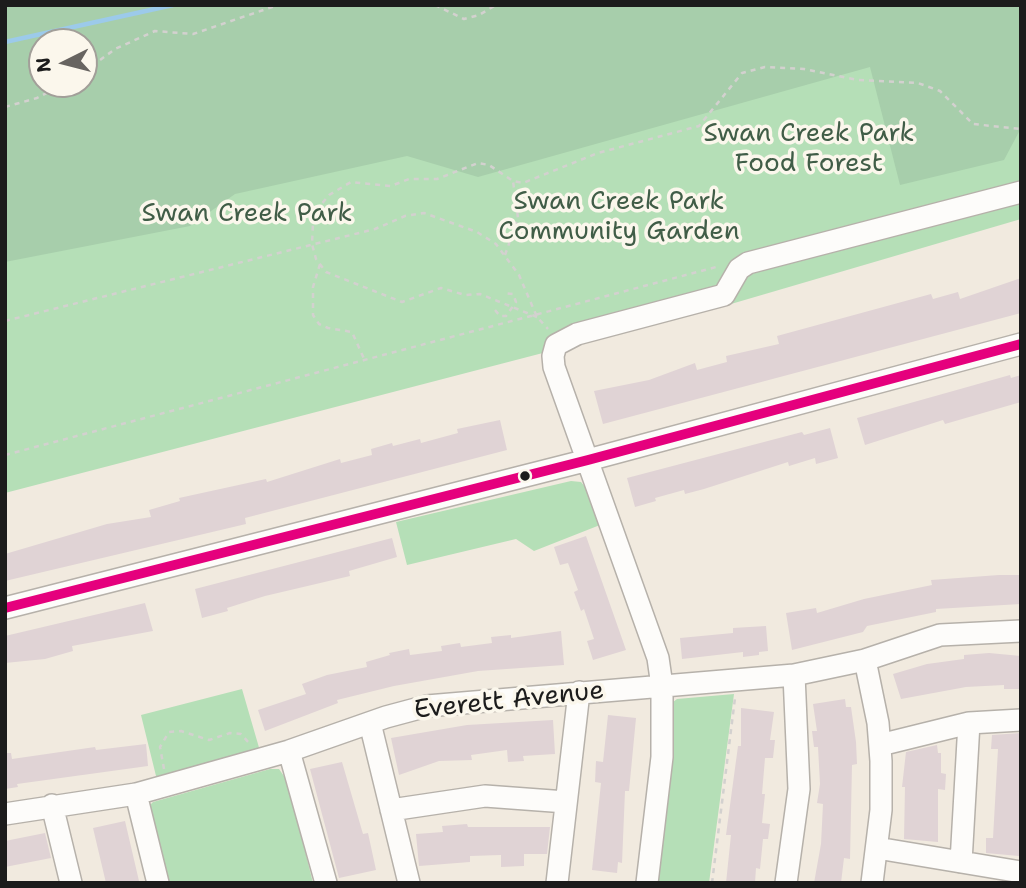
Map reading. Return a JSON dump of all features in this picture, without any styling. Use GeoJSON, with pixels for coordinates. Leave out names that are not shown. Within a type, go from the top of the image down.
{"type":"FeatureCollection","features":[{"type":"Feature","properties":{"kind":"street"},"geometry":{"type":"LineString","coordinates":[[647,883],[662,757],[662,686],[658,658],[554,367],[554,350],[559,341],[577,334],[721,296],[727,292],[741,270],[1021,192]]}},
{"type":"Feature","properties":{"kind":"street"},"geometry":{"type":"LineString","coordinates":[[5,608],[588,460],[1021,344]]}},
{"type":"Feature","properties":{"kind":"street","name":"Everett Avenue"},"geometry":{"type":"LineString","coordinates":[[5,814],[136,794],[168,786],[289,751],[427,706],[794,675],[865,660],[940,635],[1021,631]]}},
{"type":"Feature","properties":{"kind":"street"},"geometry":{"type":"LineString","coordinates":[[865,660],[880,745],[881,810],[872,883]]}},
{"type":"Feature","properties":{"kind":"street"},"geometry":{"type":"LineString","coordinates":[[786,883],[799,789],[794,675]]}},
{"type":"Feature","properties":{"kind":"street"},"geometry":{"type":"LineString","coordinates":[[557,883],[579,692]]}},
{"type":"Feature","properties":{"kind":"street"},"geometry":{"type":"LineString","coordinates":[[880,745],[969,723],[1021,720]]}},
{"type":"Feature","properties":{"kind":"street"},"geometry":{"type":"LineString","coordinates":[[370,723],[409,883]]}},
{"type":"Feature","properties":{"kind":"street"},"geometry":{"type":"LineString","coordinates":[[961,862],[969,723]]}},
{"type":"Feature","properties":{"kind":"street"},"geometry":{"type":"LineString","coordinates":[[289,751],[326,883]]}},
{"type":"Feature","properties":{"kind":"street"},"geometry":{"type":"LineString","coordinates":[[136,794],[158,883]]}},
{"type":"Feature","properties":{"kind":"street"},"geometry":{"type":"LineString","coordinates":[[391,810],[485,796],[566,802]]}},
{"type":"Feature","properties":{"kind":"street"},"geometry":{"type":"LineString","coordinates":[[52,805],[71,883]]}},
{"type":"Feature","properties":{"kind":"street"},"geometry":{"type":"LineString","coordinates":[[877,848],[1021,872]]}},
{"type":"Feature","properties":{"kind":"path"},"geometry":{"type":"LineString","coordinates":[[98,62],[115,49],[155,32],[193,34],[278,5]]}},
{"type":"Feature","properties":{"kind":"path"},"geometry":{"type":"LineString","coordinates":[[435,5],[464,19],[496,5]]}},
{"type":"Feature","properties":{"kind":"path"},"geometry":{"type":"LineString","coordinates":[[537,317],[480,294],[465,295],[441,288],[402,302],[326,272],[312,244],[313,223],[320,206],[329,195],[351,182],[391,186],[409,179],[438,179],[478,163],[489,165],[513,181],[523,183],[598,153],[699,127],[742,73],[765,67],[804,69],[858,79],[918,83],[940,90],[973,124],[1021,129]]}},
{"type":"Feature","properties":{"kind":"path"},"geometry":{"type":"LineString","coordinates":[[5,107],[37,98]]}},
{"type":"Feature","properties":{"kind":"path"},"geometry":{"type":"LineString","coordinates":[[505,255],[519,218],[513,181]]}},
{"type":"Feature","properties":{"kind":"path"},"geometry":{"type":"LineString","coordinates":[[5,321],[375,229],[414,213],[424,213],[477,232],[496,244],[519,275],[537,317]]}},
{"type":"Feature","properties":{"kind":"path"},"geometry":{"type":"LineString","coordinates":[[320,264],[313,287],[313,314],[319,324],[352,332],[365,361]]}},
{"type":"Feature","properties":{"kind":"path"},"geometry":{"type":"LineString","coordinates":[[5,455],[537,317],[727,264],[741,270]]}},
{"type":"Feature","properties":{"kind":"path"},"geometry":{"type":"LineString","coordinates":[[495,310],[500,316],[506,316],[513,307],[515,296],[503,293]]}},
{"type":"Feature","properties":{"kind":"path"},"geometry":{"type":"LineString","coordinates":[[712,883],[737,680]]}},
{"type":"Feature","properties":{"kind":"path"},"geometry":{"type":"LineString","coordinates":[[168,786],[160,747],[169,732],[181,731],[209,740],[230,733],[241,734],[249,740],[256,761]]}},
{"type":"Feature","properties":{"kind":"green space","name":"Swan Creek Park"},"geometry":{"type":"Polygon","coordinates":[[[5,5],[1021,5],[1021,219],[731,304],[5,493],[5,5]]]}},
{"type":"Feature","properties":{"kind":"green space"},"geometry":{"type":"Polygon","coordinates":[[[5,5],[1021,5],[1021,128],[1004,160],[900,185],[870,67],[478,177],[407,156],[235,194],[190,226],[5,262],[5,5]]]}},
{"type":"Feature","properties":{"kind":"green space"},"geometry":{"type":"Polygon","coordinates":[[[571,481],[581,482],[591,494],[600,525],[534,551],[516,539],[407,565],[396,522],[571,481]]]}},
{"type":"Feature","properties":{"kind":"green space"},"geometry":{"type":"Polygon","coordinates":[[[242,689],[260,751],[157,780],[141,715],[242,689]]]}},
{"type":"Feature","properties":{"kind":"green space"},"geometry":{"type":"Polygon","coordinates":[[[734,694],[709,883],[652,883],[668,706],[677,699],[734,694]]]}},
{"type":"Feature","properties":{"kind":"green space"},"geometry":{"type":"Polygon","coordinates":[[[270,769],[279,769],[288,782],[313,883],[163,883],[147,808],[153,802],[270,769]]]}},
{"type":"Feature","properties":{"kind":"building"},"geometry":{"type":"Polygon","coordinates":[[[1021,278],[1021,313],[603,424],[594,391],[649,380],[695,363],[697,370],[727,362],[726,356],[779,344],[777,336],[931,294],[933,299],[958,292],[960,299],[1021,278]]]}},
{"type":"Feature","properties":{"kind":"building"},"geometry":{"type":"Polygon","coordinates":[[[1010,375],[1011,378],[1021,375],[1021,402],[945,424],[943,420],[865,445],[857,418],[1010,375]]]}},
{"type":"Feature","properties":{"kind":"building"},"geometry":{"type":"Polygon","coordinates":[[[500,420],[507,450],[245,518],[246,524],[5,581],[5,554],[107,524],[151,517],[149,510],[180,501],[179,498],[266,479],[267,482],[340,459],[341,463],[372,455],[371,449],[392,443],[393,446],[420,439],[421,443],[458,433],[457,429],[500,420]]]}},
{"type":"Feature","properties":{"kind":"building"},"geometry":{"type":"Polygon","coordinates":[[[830,428],[838,458],[816,464],[815,458],[789,466],[788,462],[704,489],[685,494],[684,490],[655,498],[656,501],[635,507],[627,478],[802,432],[804,435],[830,428]]]}},
{"type":"Feature","properties":{"kind":"building"},"geometry":{"type":"Polygon","coordinates":[[[586,536],[626,650],[593,660],[587,641],[594,639],[584,609],[581,611],[574,592],[578,590],[568,563],[560,565],[554,547],[586,536]]]}},
{"type":"Feature","properties":{"kind":"building"},"geometry":{"type":"Polygon","coordinates":[[[392,538],[397,557],[349,571],[350,576],[265,596],[202,618],[195,589],[392,538]]]}},
{"type":"Feature","properties":{"kind":"building"},"geometry":{"type":"Polygon","coordinates":[[[1021,575],[1021,604],[936,609],[936,612],[867,626],[863,632],[792,650],[786,613],[816,608],[817,613],[864,599],[932,585],[931,580],[1021,575]]]}},
{"type":"Feature","properties":{"kind":"building"},"geometry":{"type":"Polygon","coordinates":[[[145,603],[153,631],[72,646],[73,651],[45,659],[5,663],[5,636],[145,603]]]}},
{"type":"Feature","properties":{"kind":"building"},"geometry":{"type":"Polygon","coordinates":[[[766,626],[768,651],[759,652],[759,655],[743,657],[743,652],[682,659],[680,638],[733,633],[733,628],[766,626]]]}},
{"type":"Feature","properties":{"kind":"building"},"geometry":{"type":"Polygon","coordinates":[[[561,631],[564,665],[478,671],[394,686],[337,700],[338,703],[265,731],[258,710],[306,694],[302,684],[327,675],[367,667],[366,662],[390,655],[389,653],[409,649],[410,655],[442,651],[441,646],[460,643],[461,647],[492,643],[491,637],[511,635],[511,638],[561,631]]]}},
{"type":"Feature","properties":{"kind":"building"},"geometry":{"type":"Polygon","coordinates":[[[989,653],[1021,656],[1021,689],[1004,689],[1004,685],[966,687],[901,699],[893,674],[927,664],[964,659],[964,655],[989,653]]]}},
{"type":"Feature","properties":{"kind":"building"},"geometry":{"type":"Polygon","coordinates":[[[845,699],[846,707],[851,707],[857,764],[852,765],[850,859],[844,858],[841,883],[814,883],[821,844],[823,804],[817,803],[820,784],[818,747],[814,747],[812,731],[817,731],[813,704],[845,699]]]}},
{"type":"Feature","properties":{"kind":"building"},"geometry":{"type":"Polygon","coordinates":[[[741,708],[774,712],[770,740],[775,740],[773,758],[765,758],[762,794],[765,794],[762,823],[770,824],[768,839],[763,839],[760,869],[756,868],[755,883],[726,883],[731,835],[726,835],[738,746],[741,746],[741,708]]]}},
{"type":"Feature","properties":{"kind":"building"},"geometry":{"type":"Polygon","coordinates":[[[608,715],[636,718],[629,791],[625,791],[622,863],[618,862],[617,873],[592,870],[601,783],[595,782],[596,761],[603,762],[608,715]]]}},
{"type":"Feature","properties":{"kind":"building"},"geometry":{"type":"Polygon","coordinates":[[[553,720],[555,754],[523,756],[524,761],[508,762],[507,750],[471,755],[472,760],[439,761],[399,775],[391,738],[467,725],[553,720]]]}},
{"type":"Feature","properties":{"kind":"building"},"geometry":{"type":"Polygon","coordinates":[[[1021,733],[1019,856],[986,853],[986,838],[993,838],[998,749],[991,749],[992,735],[1021,733]]]}},
{"type":"Feature","properties":{"kind":"building"},"geometry":{"type":"Polygon","coordinates":[[[146,744],[148,766],[17,784],[18,787],[5,789],[5,753],[11,753],[12,759],[95,747],[96,750],[146,744]]]}},
{"type":"Feature","properties":{"kind":"building"},"geometry":{"type":"Polygon","coordinates":[[[937,745],[938,753],[941,753],[941,773],[946,774],[945,790],[938,789],[938,842],[904,839],[905,787],[902,787],[906,752],[937,745]]]}},
{"type":"Feature","properties":{"kind":"building"},"geometry":{"type":"Polygon","coordinates":[[[342,762],[363,834],[368,833],[376,870],[339,878],[310,769],[342,762]]]}},
{"type":"Feature","properties":{"kind":"building"},"geometry":{"type":"Polygon","coordinates":[[[125,821],[139,881],[106,883],[93,828],[125,821]]]}},
{"type":"Feature","properties":{"kind":"building"},"geometry":{"type":"Polygon","coordinates":[[[467,824],[468,827],[550,827],[547,854],[524,854],[524,866],[501,867],[501,855],[470,856],[470,862],[419,866],[416,834],[443,832],[442,826],[467,824]]]}},
{"type":"Feature","properties":{"kind":"building"},"geometry":{"type":"Polygon","coordinates":[[[45,833],[51,858],[5,867],[5,841],[45,833]]]}},
{"type":"Feature","properties":{"kind":"waterway"},"geometry":{"type":"LineString","coordinates":[[5,42],[173,5]]}},
{"type":"Feature","properties":{"kind":"transit line"},"geometry":{"type":"LineString","coordinates":[[5,608],[588,460],[1021,344]]}},
{"type":"Feature","properties":{"kind":"park label","name":"Swan Creek Park Food Forest"},"geometry":{"type":"Point","coordinates":[809,149]}},
{"type":"Feature","properties":{"kind":"park label","name":"Swan Creek Park Community Garden"},"geometry":{"type":"Point","coordinates":[619,217]}}]}
